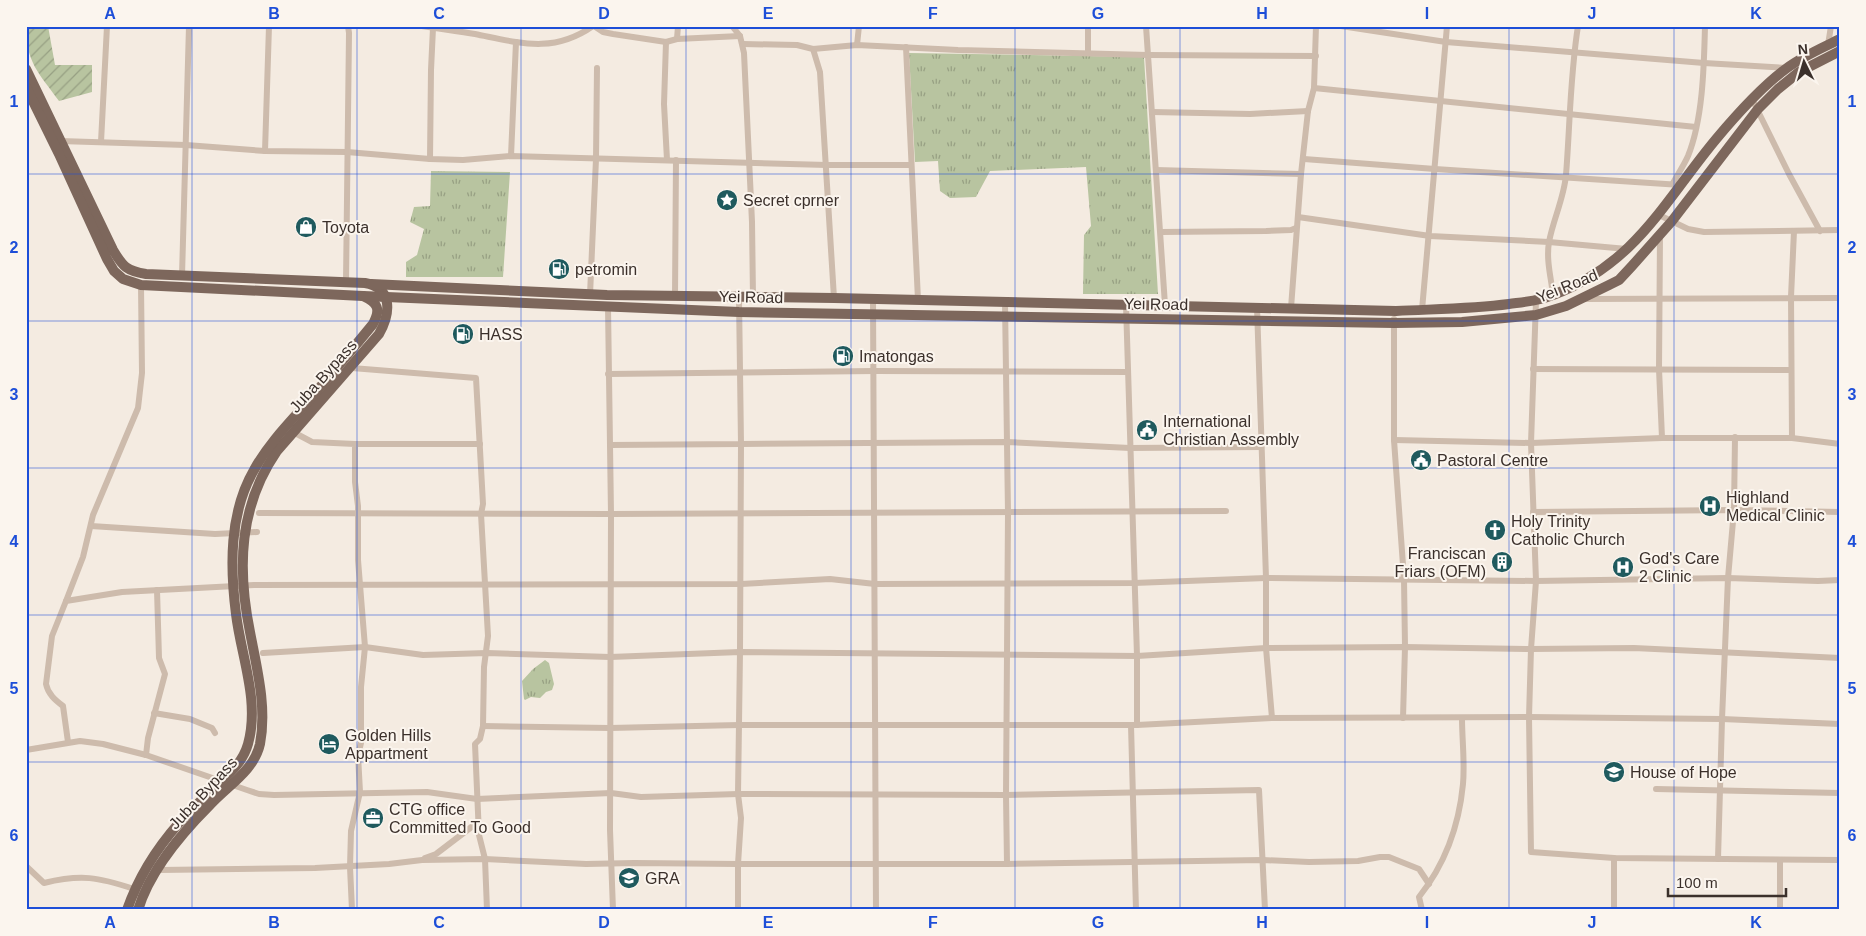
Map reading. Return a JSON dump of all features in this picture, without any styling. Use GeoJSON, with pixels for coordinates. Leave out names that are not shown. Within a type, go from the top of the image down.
{"type":"FeatureCollection","features":[{"type":"Feature","properties":{"kind":"main road","name":"Yei Road"},"geometry":{"type":"LineString","coordinates":[[371,284],[590,295],[834,298],[1396,311],[1480,308],[1536,301],[1581,283],[1600,272],[1627,249],[1659,215],[1677,184],[1752,99],[1787,68],[1840,39]]}},
{"type":"Feature","properties":{"kind":"main road","name":"Yei Road"},"geometry":{"type":"LineString","coordinates":[[364,296],[740,312],[1006,317],[1394,323],[1462,322],[1536,315],[1583,299],[1619,280],[1672,221],[1758,109],[1799,72],[1840,51]]}},
{"type":"Feature","properties":{"kind":"main road"},"geometry":{"type":"LineString","coordinates":[[26,69],[113,250],[121,264],[133,272],[182,276],[371,284],[381,291],[385,297]]}},
{"type":"Feature","properties":{"kind":"main road"},"geometry":{"type":"LineString","coordinates":[[26,87],[107,259],[123,279],[141,285],[364,296]]}},
{"type":"Feature","properties":{"kind":"main road","name":"Juba Bypass"},"geometry":{"type":"LineString","coordinates":[[127,910],[134,889],[157,852],[178,825],[233,770],[242,758],[248,745],[252,728],[252,702],[232,586],[236,518],[254,469],[286,427],[373,324],[378,315],[377,306],[372,300],[364,296]]}},
{"type":"Feature","properties":{"kind":"main road","name":"Juba Bypass"},"geometry":{"type":"LineString","coordinates":[[138,910],[149,881],[162,862],[187,830],[243,773],[252,762],[259,746],[261,694],[249,630],[242,567],[250,506],[264,470],[277,451],[379,334],[388,314],[385,297]]}},
{"type":"Feature","properties":{"kind":"street"},"geometry":{"type":"LineString","coordinates":[[101,142],[107,26]]}},
{"type":"Feature","properties":{"kind":"street"},"geometry":{"type":"LineString","coordinates":[[182,276],[189,26]]}},
{"type":"Feature","properties":{"kind":"street"},"geometry":{"type":"LineString","coordinates":[[264,151],[269,26]]}},
{"type":"Feature","properties":{"kind":"street"},"geometry":{"type":"LineString","coordinates":[[346,282],[348,26]]}},
{"type":"Feature","properties":{"kind":"street"},"geometry":{"type":"LineString","coordinates":[[422,26],[462,29],[516,42],[547,44],[562,42],[579,36],[594,26],[603,32],[666,42],[677,39],[740,36]]}},
{"type":"Feature","properties":{"kind":"street"},"geometry":{"type":"LineString","coordinates":[[677,39],[678,26]]}},
{"type":"Feature","properties":{"kind":"street"},"geometry":{"type":"LineString","coordinates":[[732,26],[740,36],[743,44],[753,297]]}},
{"type":"Feature","properties":{"kind":"street"},"geometry":{"type":"LineString","coordinates":[[857,45],[859,26]]}},
{"type":"Feature","properties":{"kind":"street"},"geometry":{"type":"LineString","coordinates":[[1088,26],[1088,52]]}},
{"type":"Feature","properties":{"kind":"street"},"geometry":{"type":"LineString","coordinates":[[1146,26],[1165,305]]}},
{"type":"Feature","properties":{"kind":"street"},"geometry":{"type":"LineString","coordinates":[[1291,308],[1296,228],[1308,111],[1314,88],[1316,26]]}},
{"type":"Feature","properties":{"kind":"street"},"geometry":{"type":"LineString","coordinates":[[1341,26],[1446,42],[1787,68]]}},
{"type":"Feature","properties":{"kind":"street"},"geometry":{"type":"LineString","coordinates":[[1422,310],[1448,26]]}},
{"type":"Feature","properties":{"kind":"street"},"geometry":{"type":"LineString","coordinates":[[1554,295],[1548,257],[1549,242],[1565,177],[1568,114],[1578,26]]}},
{"type":"Feature","properties":{"kind":"street"},"geometry":{"type":"LineString","coordinates":[[1304,159],[1677,184],[1696,127],[1704,63],[1705,26]]}},
{"type":"Feature","properties":{"kind":"street"},"geometry":{"type":"LineString","coordinates":[[1828,45],[1831,26]]}},
{"type":"Feature","properties":{"kind":"street"},"geometry":{"type":"LineString","coordinates":[[430,160],[430,70],[433,28]]}},
{"type":"Feature","properties":{"kind":"street"},"geometry":{"type":"LineString","coordinates":[[511,156],[516,42]]}},
{"type":"Feature","properties":{"kind":"street"},"geometry":{"type":"LineString","coordinates":[[666,42],[664,104],[667,160]]}},
{"type":"Feature","properties":{"kind":"street"},"geometry":{"type":"LineString","coordinates":[[743,44],[797,45],[813,49],[857,45],[1148,55],[1316,56]]}},
{"type":"Feature","properties":{"kind":"street"},"geometry":{"type":"LineString","coordinates":[[906,47],[918,300]]}},
{"type":"Feature","properties":{"kind":"street"},"geometry":{"type":"LineString","coordinates":[[813,49],[820,72],[834,298]]}},
{"type":"Feature","properties":{"kind":"street"},"geometry":{"type":"LineString","coordinates":[[590,295],[596,159],[597,68]]}},
{"type":"Feature","properties":{"kind":"street"},"geometry":{"type":"LineString","coordinates":[[1314,88],[1696,127]]}},
{"type":"Feature","properties":{"kind":"street"},"geometry":{"type":"LineString","coordinates":[[1752,99],[1820,231]]}},
{"type":"Feature","properties":{"kind":"street"},"geometry":{"type":"LineString","coordinates":[[1152,112],[1250,114],[1308,111]]}},
{"type":"Feature","properties":{"kind":"street"},"geometry":{"type":"LineString","coordinates":[[60,141],[186,145],[264,151],[347,152],[430,160],[463,160],[511,156],[827,165],[911,165]]}},
{"type":"Feature","properties":{"kind":"street"},"geometry":{"type":"LineString","coordinates":[[675,296],[676,160]]}},
{"type":"Feature","properties":{"kind":"street"},"geometry":{"type":"LineString","coordinates":[[1156,170],[1302,174]]}},
{"type":"Feature","properties":{"kind":"street"},"geometry":{"type":"LineString","coordinates":[[1659,215],[1688,229],[1704,232],[1840,230]]}},
{"type":"Feature","properties":{"kind":"street"},"geometry":{"type":"LineString","coordinates":[[1298,217],[1430,236],[1549,242],[1627,249]]}},
{"type":"Feature","properties":{"kind":"street"},"geometry":{"type":"LineString","coordinates":[[1161,232],[1266,231],[1296,228]]}},
{"type":"Feature","properties":{"kind":"street"},"geometry":{"type":"LineString","coordinates":[[1792,438],[1791,298],[1794,232]]}},
{"type":"Feature","properties":{"kind":"street"},"geometry":{"type":"LineString","coordinates":[[1660,235],[1659,369],[1662,438]]}},
{"type":"Feature","properties":{"kind":"street"},"geometry":{"type":"LineString","coordinates":[[68,742],[63,706],[53,698],[47,690],[46,684],[52,636],[83,557],[93,515],[138,408],[142,373],[141,285]]}},
{"type":"Feature","properties":{"kind":"street"},"geometry":{"type":"LineString","coordinates":[[738,910],[741,818],[738,794],[741,584],[739,298]]}},
{"type":"Feature","properties":{"kind":"street"},"geometry":{"type":"LineString","coordinates":[[1583,299],[1840,298]]}},
{"type":"Feature","properties":{"kind":"street"},"geometry":{"type":"LineString","coordinates":[[873,299],[875,371],[876,910]]}},
{"type":"Feature","properties":{"kind":"street"},"geometry":{"type":"LineString","coordinates":[[1536,301],[1531,443],[1536,581],[1529,717],[1531,852],[1614,858],[1840,860]]}},
{"type":"Feature","properties":{"kind":"street"},"geometry":{"type":"LineString","coordinates":[[1005,302],[1008,513],[1007,864]]}},
{"type":"Feature","properties":{"kind":"street"},"geometry":{"type":"LineString","coordinates":[[1126,305],[1137,656],[1132,792],[1136,910]]}},
{"type":"Feature","properties":{"kind":"street"},"geometry":{"type":"LineString","coordinates":[[608,307],[611,514],[610,793],[613,910]]}},
{"type":"Feature","properties":{"kind":"street"},"geometry":{"type":"LineString","coordinates":[[1256,307],[1266,578],[1266,648],[1272,718]]}},
{"type":"Feature","properties":{"kind":"street"},"geometry":{"type":"LineString","coordinates":[[1396,311],[1394,323],[1394,440],[1404,580],[1405,647],[1402,718]]}},
{"type":"Feature","properties":{"kind":"street"},"geometry":{"type":"LineString","coordinates":[[352,368],[476,378],[483,504],[481,514],[484,584],[488,618],[487,653],[484,667],[483,726],[480,739],[476,744],[477,799],[479,835],[485,859],[487,910]]}},
{"type":"Feature","properties":{"kind":"street"},"geometry":{"type":"LineString","coordinates":[[1533,369],[1791,370]]}},
{"type":"Feature","properties":{"kind":"street"},"geometry":{"type":"LineString","coordinates":[[608,374],[875,371],[1127,372]]}},
{"type":"Feature","properties":{"kind":"street"},"geometry":{"type":"LineString","coordinates":[[295,433],[312,442],[480,444]]}},
{"type":"Feature","properties":{"kind":"street"},"geometry":{"type":"LineString","coordinates":[[1394,440],[1531,443],[1735,437],[1792,438],[1840,444]]}},
{"type":"Feature","properties":{"kind":"street"},"geometry":{"type":"LineString","coordinates":[[1718,859],[1728,578],[1734,510],[1735,437]]}},
{"type":"Feature","properties":{"kind":"street"},"geometry":{"type":"LineString","coordinates":[[610,445],[1007,442],[1130,448],[1261,447]]}},
{"type":"Feature","properties":{"kind":"street"},"geometry":{"type":"LineString","coordinates":[[352,910],[351,831],[360,792],[358,755],[361,743],[361,687],[365,647],[358,560],[358,514],[355,482],[356,444]]}},
{"type":"Feature","properties":{"kind":"street"},"geometry":{"type":"LineString","coordinates":[[1533,512],[1734,510],[1840,512]]}},
{"type":"Feature","properties":{"kind":"street"},"geometry":{"type":"LineString","coordinates":[[258,512],[611,514],[1132,513],[1226,511]]}},
{"type":"Feature","properties":{"kind":"street"},"geometry":{"type":"LineString","coordinates":[[91,526],[215,534],[257,532]]}},
{"type":"Feature","properties":{"kind":"street"},"geometry":{"type":"LineString","coordinates":[[66,601],[114,593],[232,586],[741,584],[830,579],[875,584],[1134,583],[1266,578],[1536,581],[1728,578],[1840,580]]}},
{"type":"Feature","properties":{"kind":"street"},"geometry":{"type":"LineString","coordinates":[[146,755],[154,713],[165,674],[159,658],[157,590]]}},
{"type":"Feature","properties":{"kind":"street"},"geometry":{"type":"LineString","coordinates":[[263,653],[365,647],[423,655],[487,653],[610,657],[740,652],[1137,656],[1266,648],[1405,647],[1634,648],[1840,658]]}},
{"type":"Feature","properties":{"kind":"street"},"geometry":{"type":"LineString","coordinates":[[154,713],[190,719],[212,728],[215,733]]}},
{"type":"Feature","properties":{"kind":"street"},"geometry":{"type":"LineString","coordinates":[[483,726],[610,728],[739,724],[875,726],[1134,725],[1272,718],[1529,717],[1722,719],[1840,724]]}},
{"type":"Feature","properties":{"kind":"street"},"geometry":{"type":"LineString","coordinates":[[1422,910],[1419,897],[1430,884],[1457,827],[1463,783],[1462,718]]}},
{"type":"Feature","properties":{"kind":"street"},"geometry":{"type":"LineString","coordinates":[[26,750],[80,741],[103,744],[146,755],[253,792],[267,794],[426,792],[477,799],[610,793],[642,797],[738,794],[1006,795],[1259,790],[1265,910]]}},
{"type":"Feature","properties":{"kind":"street"},"geometry":{"type":"LineString","coordinates":[[1656,789],[1840,793]]}},
{"type":"Feature","properties":{"kind":"street"},"geometry":{"type":"LineString","coordinates":[[422,860],[436,854],[478,822]]}},
{"type":"Feature","properties":{"kind":"street"},"geometry":{"type":"LineString","coordinates":[[159,870],[265,870],[350,867],[422,860],[485,859],[586,864],[1007,864],[1263,860],[1342,861],[1389,857],[1419,869],[1430,884]]}},
{"type":"Feature","properties":{"kind":"street"},"geometry":{"type":"LineString","coordinates":[[1614,858],[1614,910]]}},
{"type":"Feature","properties":{"kind":"street"},"geometry":{"type":"LineString","coordinates":[[1780,860],[1780,910]]}},
{"type":"Feature","properties":{"kind":"street"},"geometry":{"type":"LineString","coordinates":[[26,866],[44,882],[70,877],[93,877],[134,889]]}},
{"type":"Feature","properties":{"kind":"green space"},"geometry":{"type":"Polygon","coordinates":[[[26,26],[48,26],[55,65],[92,65],[92,92],[59,101],[31,59],[26,26]]]}},
{"type":"Feature","properties":{"kind":"green space"},"geometry":{"type":"Polygon","coordinates":[[[909,53],[1144,57],[1158,294],[1083,294],[1084,235],[1091,226],[1086,167],[990,171],[976,197],[950,198],[940,191],[938,161],[915,162],[909,53]]]}},
{"type":"Feature","properties":{"kind":"green space"},"geometry":{"type":"Polygon","coordinates":[[[431,171],[510,172],[503,277],[406,277],[406,262],[417,255],[424,229],[410,222],[414,207],[430,206],[431,171]]]}},
{"type":"Feature","properties":{"kind":"green space"},"geometry":{"type":"Polygon","coordinates":[[[545,660],[549,663],[554,684],[552,690],[546,692],[540,698],[531,697],[525,700],[522,681],[545,660]]]}},
{"type":"Feature","properties":{"kind":"place","name":"Secret cprner"},"geometry":{"type":"Point","coordinates":[727,200]}},
{"type":"Feature","properties":{"kind":"place","name":"Toyota"},"geometry":{"type":"Point","coordinates":[306,227]}},
{"type":"Feature","properties":{"kind":"place","name":"petromin"},"geometry":{"type":"Point","coordinates":[559,269]}},
{"type":"Feature","properties":{"kind":"place","name":"HASS"},"geometry":{"type":"Point","coordinates":[463,334]}},
{"type":"Feature","properties":{"kind":"place","name":"Imatongas"},"geometry":{"type":"Point","coordinates":[843,356]}},
{"type":"Feature","properties":{"kind":"place","name":"International Christian Assembly"},"geometry":{"type":"Point","coordinates":[1147,430]}},
{"type":"Feature","properties":{"kind":"place","name":"Pastoral Centre"},"geometry":{"type":"Point","coordinates":[1421,460]}},
{"type":"Feature","properties":{"kind":"place","name":"Highland Medical Clinic"},"geometry":{"type":"Point","coordinates":[1710,506]}},
{"type":"Feature","properties":{"kind":"place","name":"Holy Trinity Catholic Church"},"geometry":{"type":"Point","coordinates":[1495,530]}},
{"type":"Feature","properties":{"kind":"place","name":"Franciscan Friars (OFM)"},"geometry":{"type":"Point","coordinates":[1502,562]}},
{"type":"Feature","properties":{"kind":"place","name":"God's Care 2 Clinic"},"geometry":{"type":"Point","coordinates":[1623,567]}},
{"type":"Feature","properties":{"kind":"place","name":"Golden Hills Appartment"},"geometry":{"type":"Point","coordinates":[329,744]}},
{"type":"Feature","properties":{"kind":"place","name":"House of Hope"},"geometry":{"type":"Point","coordinates":[1614,772]}},
{"type":"Feature","properties":{"kind":"place","name":"CTG office Committed To Good"},"geometry":{"type":"Point","coordinates":[373,818]}},
{"type":"Feature","properties":{"kind":"place","name":"GRA"},"geometry":{"type":"Point","coordinates":[629,878]}}]}
